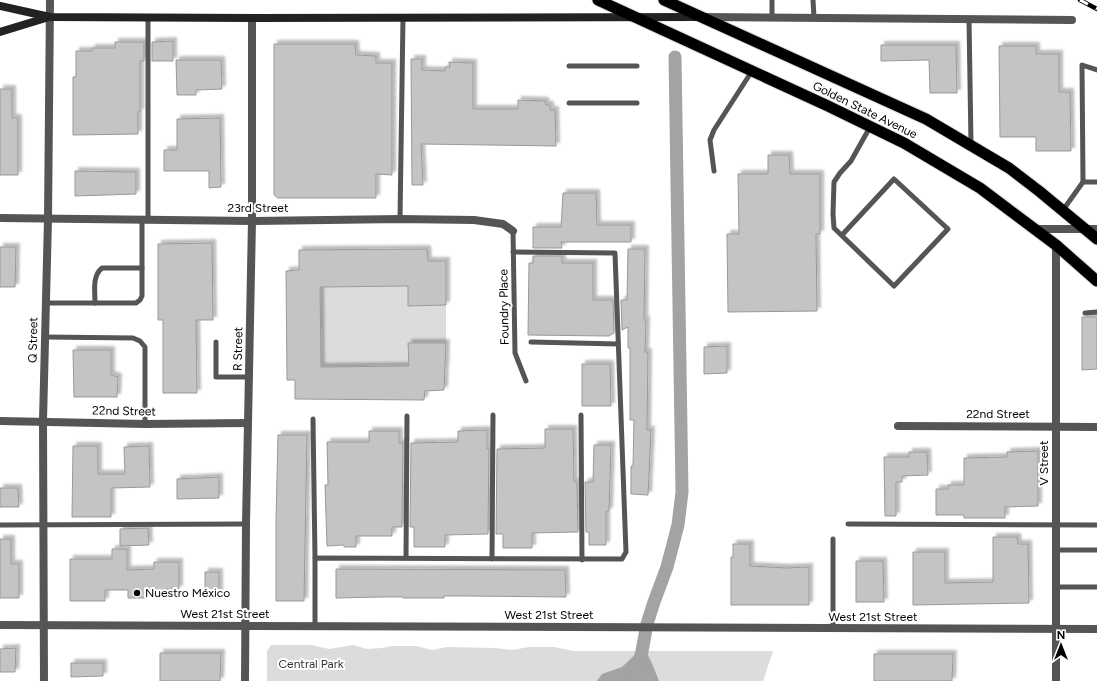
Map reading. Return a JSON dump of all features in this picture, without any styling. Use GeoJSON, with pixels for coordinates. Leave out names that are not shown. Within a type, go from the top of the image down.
{"type":"FeatureCollection","features":[{"type":"Feature","properties":{"kind":"highway","name":"Golden State Avenue"},"geometry":{"type":"LineString","coordinates":[[598,0],[904,143],[980,188],[1056,245],[1097,281]]}},
{"type":"Feature","properties":{"kind":"highway","name":"Golden State Avenue"},"geometry":{"type":"LineString","coordinates":[[664,0],[677,3],[699,17],[926,119],[1009,168],[1063,210],[1092,229],[1097,239]]}},
{"type":"Feature","properties":{"kind":"main road"},"geometry":{"type":"LineString","coordinates":[[0,6],[50,17],[699,17]]}},
{"type":"Feature","properties":{"kind":"main road"},"geometry":{"type":"LineString","coordinates":[[0,32],[50,17]]}},
{"type":"Feature","properties":{"kind":"street","name":"Q Street"},"geometry":{"type":"LineString","coordinates":[[44,681],[43,421],[48,219],[50,0]]}},
{"type":"Feature","properties":{"kind":"street"},"geometry":{"type":"LineString","coordinates":[[699,17],[1072,20]]}},
{"type":"Feature","properties":{"kind":"street","name":"R Street"},"geometry":{"type":"LineString","coordinates":[[245,681],[246,524],[252,221],[252,18]]}},
{"type":"Feature","properties":{"kind":"street","name":"23rd Street"},"geometry":{"type":"LineString","coordinates":[[0,218],[252,221],[400,219],[474,220],[503,224],[513,231]]}},
{"type":"Feature","properties":{"kind":"street"},"geometry":{"type":"LineString","coordinates":[[1033,229],[1092,229]]}},
{"type":"Feature","properties":{"kind":"street","name":"V Street"},"geometry":{"type":"LineString","coordinates":[[1056,245],[1056,681]]}},
{"type":"Feature","properties":{"kind":"street","name":"22nd Street"},"geometry":{"type":"LineString","coordinates":[[0,422],[43,421],[145,424],[248,423]]}},
{"type":"Feature","properties":{"kind":"street","name":"22nd Street"},"geometry":{"type":"LineString","coordinates":[[898,426],[1097,427]]}},
{"type":"Feature","properties":{"kind":"street","name":"West 21st Street"},"geometry":{"type":"LineString","coordinates":[[0,625],[1097,629]]}},
{"type":"Feature","properties":{"kind":"lane"},"geometry":{"type":"LineString","coordinates":[[772,0],[772,17]]}},
{"type":"Feature","properties":{"kind":"lane"},"geometry":{"type":"LineString","coordinates":[[813,0],[814,17]]}},
{"type":"Feature","properties":{"kind":"lane"},"geometry":{"type":"LineString","coordinates":[[46,303],[136,303],[142,296],[145,220],[148,18]]}},
{"type":"Feature","properties":{"kind":"lane"},"geometry":{"type":"LineString","coordinates":[[400,219],[403,18]]}},
{"type":"Feature","properties":{"kind":"lane"},"geometry":{"type":"LineString","coordinates":[[969,19],[971,145]]}},
{"type":"Feature","properties":{"kind":"lane"},"geometry":{"type":"LineString","coordinates":[[1063,210],[1083,182],[1082,65],[1097,70]]}},
{"type":"Feature","properties":{"kind":"lane"},"geometry":{"type":"LineString","coordinates":[[569,66],[637,66]]}},
{"type":"Feature","properties":{"kind":"lane"},"geometry":{"type":"LineString","coordinates":[[714,170],[710,140],[714,130],[752,71]]}},
{"type":"Feature","properties":{"kind":"lane"},"geometry":{"type":"LineString","coordinates":[[569,103],[637,103]]}},
{"type":"Feature","properties":{"kind":"lane"},"geometry":{"type":"LineString","coordinates":[[842,235],[894,180],[948,229],[894,286],[834,228],[834,182],[851,161],[870,127]]}},
{"type":"Feature","properties":{"kind":"lane"},"geometry":{"type":"LineString","coordinates":[[1083,182],[1097,182]]}},
{"type":"Feature","properties":{"kind":"lane","name":"Foundry Place"},"geometry":{"type":"LineString","coordinates":[[513,231],[515,352],[526,381]]}},
{"type":"Feature","properties":{"kind":"lane"},"geometry":{"type":"LineString","coordinates":[[315,558],[622,559],[626,552],[616,253],[513,252]]}},
{"type":"Feature","properties":{"kind":"lane"},"geometry":{"type":"LineString","coordinates":[[95,303],[95,276],[102,268],[142,268]]}},
{"type":"Feature","properties":{"kind":"lane"},"geometry":{"type":"LineString","coordinates":[[1085,313],[1097,312]]}},
{"type":"Feature","properties":{"kind":"lane"},"geometry":{"type":"LineString","coordinates":[[45,337],[133,338],[140,341],[145,347],[145,424]]}},
{"type":"Feature","properties":{"kind":"lane"},"geometry":{"type":"LineString","coordinates":[[216,342],[216,377],[250,377]]}},
{"type":"Feature","properties":{"kind":"lane"},"geometry":{"type":"LineString","coordinates":[[531,342],[618,344]]}},
{"type":"Feature","properties":{"kind":"lane"},"geometry":{"type":"LineString","coordinates":[[492,559],[493,415]]}},
{"type":"Feature","properties":{"kind":"lane"},"geometry":{"type":"LineString","coordinates":[[581,415],[582,560]]}},
{"type":"Feature","properties":{"kind":"lane"},"geometry":{"type":"LineString","coordinates":[[406,558],[407,416]]}},
{"type":"Feature","properties":{"kind":"lane"},"geometry":{"type":"LineString","coordinates":[[313,419],[315,627]]}},
{"type":"Feature","properties":{"kind":"lane"},"geometry":{"type":"LineString","coordinates":[[0,525],[246,524]]}},
{"type":"Feature","properties":{"kind":"lane"},"geometry":{"type":"LineString","coordinates":[[848,524],[1097,525]]}},
{"type":"Feature","properties":{"kind":"lane"},"geometry":{"type":"LineString","coordinates":[[833,539],[833,629]]}},
{"type":"Feature","properties":{"kind":"lane"},"geometry":{"type":"LineString","coordinates":[[1056,550],[1097,550]]}},
{"type":"Feature","properties":{"kind":"lane"},"geometry":{"type":"LineString","coordinates":[[1056,587],[1097,587]]}},
{"type":"Feature","properties":{"kind":"green space"},"geometry":{"type":"Polygon","coordinates":[[[408,286],[408,305],[446,305],[446,343],[408,343],[409,366],[321,367],[320,287],[408,286]]]}},
{"type":"Feature","properties":{"kind":"green space","name":"Central Park"},"geometry":{"type":"Polygon","coordinates":[[[271,645],[311,645],[329,649],[353,645],[367,649],[392,646],[416,646],[432,650],[447,647],[495,648],[512,650],[529,647],[554,647],[574,651],[773,651],[763,681],[267,681],[267,651],[271,645]]]}},
{"type":"Feature","properties":{"kind":"shaded area"},"geometry":{"type":"Polygon","coordinates":[[[639,651],[646,652],[659,681],[597,681],[602,674],[622,667],[639,651]]]}},
{"type":"Feature","properties":{"kind":"building"},"geometry":{"type":"Polygon","coordinates":[[[173,41],[173,61],[152,61],[152,42],[173,41]]]}},
{"type":"Feature","properties":{"kind":"building"},"geometry":{"type":"Polygon","coordinates":[[[115,42],[144,42],[144,61],[140,61],[140,112],[138,112],[138,134],[73,135],[73,77],[76,77],[76,51],[92,51],[92,48],[115,48],[115,42]]]}},
{"type":"Feature","properties":{"kind":"building"},"geometry":{"type":"Polygon","coordinates":[[[274,44],[355,44],[356,55],[376,56],[376,63],[392,63],[392,175],[376,174],[376,198],[278,198],[274,195],[274,44]]]}},
{"type":"Feature","properties":{"kind":"building"},"geometry":{"type":"Polygon","coordinates":[[[881,45],[956,45],[957,93],[930,93],[929,60],[881,61],[881,45]]]}},
{"type":"Feature","properties":{"kind":"building"},"geometry":{"type":"Polygon","coordinates":[[[999,46],[1036,46],[1036,54],[1059,54],[1059,92],[1070,92],[1071,151],[1036,151],[1036,137],[1000,137],[999,46]]]}},
{"type":"Feature","properties":{"kind":"building"},"geometry":{"type":"Polygon","coordinates":[[[411,59],[422,59],[422,70],[445,71],[445,67],[450,67],[449,62],[473,63],[473,109],[518,109],[518,100],[545,101],[546,105],[550,105],[550,110],[555,110],[556,146],[421,144],[423,185],[412,185],[411,59]]]}},
{"type":"Feature","properties":{"kind":"building"},"geometry":{"type":"Polygon","coordinates":[[[176,60],[221,60],[222,89],[196,90],[196,95],[177,95],[176,60]]]}},
{"type":"Feature","properties":{"kind":"building"},"geometry":{"type":"Polygon","coordinates":[[[0,89],[12,89],[12,118],[18,118],[18,175],[0,175],[0,89]]]}},
{"type":"Feature","properties":{"kind":"building"},"geometry":{"type":"Polygon","coordinates":[[[220,118],[221,187],[209,188],[209,171],[164,171],[164,150],[177,150],[177,119],[220,118]]]}},
{"type":"Feature","properties":{"kind":"building"},"geometry":{"type":"Polygon","coordinates":[[[768,155],[789,155],[790,174],[820,174],[820,234],[816,234],[817,311],[728,312],[727,234],[739,234],[738,174],[768,174],[768,155]]]}},
{"type":"Feature","properties":{"kind":"building"},"geometry":{"type":"Polygon","coordinates":[[[75,171],[136,172],[136,194],[75,196],[75,171]]]}},
{"type":"Feature","properties":{"kind":"building"},"geometry":{"type":"Polygon","coordinates":[[[563,193],[596,193],[597,225],[631,225],[631,242],[561,242],[562,248],[533,248],[533,227],[561,227],[563,193]]]}},
{"type":"Feature","properties":{"kind":"building"},"geometry":{"type":"Polygon","coordinates":[[[212,243],[213,320],[196,320],[197,393],[163,393],[163,320],[158,320],[158,244],[212,243]]]}},
{"type":"Feature","properties":{"kind":"building"},"geometry":{"type":"Polygon","coordinates":[[[0,247],[16,247],[15,287],[0,287],[0,247]]]}},
{"type":"Feature","properties":{"kind":"building"},"geometry":{"type":"Polygon","coordinates":[[[427,249],[428,261],[446,261],[446,305],[408,306],[408,286],[320,287],[321,367],[409,366],[408,343],[446,343],[444,390],[425,391],[424,400],[295,399],[295,380],[287,380],[286,271],[299,270],[299,250],[427,249]]]}},
{"type":"Feature","properties":{"kind":"building"},"geometry":{"type":"Polygon","coordinates":[[[628,249],[645,249],[644,320],[646,320],[645,352],[648,352],[647,430],[651,430],[648,495],[631,494],[634,420],[630,420],[630,348],[628,348],[628,327],[622,330],[621,300],[627,300],[628,249]]]}},
{"type":"Feature","properties":{"kind":"building"},"geometry":{"type":"Polygon","coordinates":[[[533,256],[562,256],[562,263],[593,263],[593,300],[613,300],[614,333],[609,336],[528,335],[529,263],[533,263],[533,256]]]}},
{"type":"Feature","properties":{"kind":"building"},"geometry":{"type":"Polygon","coordinates":[[[1082,317],[1097,317],[1097,369],[1082,370],[1082,317]]]}},
{"type":"Feature","properties":{"kind":"building"},"geometry":{"type":"Polygon","coordinates":[[[727,346],[727,373],[704,374],[704,347],[727,346]]]}},
{"type":"Feature","properties":{"kind":"building"},"geometry":{"type":"Polygon","coordinates":[[[73,350],[111,350],[111,375],[118,377],[117,397],[74,397],[73,350]]]}},
{"type":"Feature","properties":{"kind":"building"},"geometry":{"type":"Polygon","coordinates":[[[582,364],[610,364],[611,406],[582,406],[582,364]]]}},
{"type":"Feature","properties":{"kind":"building"},"geometry":{"type":"Polygon","coordinates":[[[545,429],[573,429],[574,482],[577,482],[578,532],[532,533],[532,548],[503,548],[503,534],[496,534],[497,449],[545,448],[545,429]]]}},
{"type":"Feature","properties":{"kind":"building"},"geometry":{"type":"Polygon","coordinates":[[[487,430],[487,449],[489,449],[488,534],[445,535],[445,547],[414,547],[414,527],[410,527],[411,443],[458,442],[458,431],[487,430]]]}},
{"type":"Feature","properties":{"kind":"building"},"geometry":{"type":"Polygon","coordinates":[[[369,431],[399,431],[399,443],[403,443],[402,527],[392,527],[392,536],[356,536],[356,547],[344,547],[344,545],[327,546],[325,485],[328,485],[327,442],[369,442],[369,431]]]}},
{"type":"Feature","properties":{"kind":"building"},"geometry":{"type":"Polygon","coordinates":[[[278,435],[307,435],[304,601],[276,601],[278,435]]]}},
{"type":"Feature","properties":{"kind":"building"},"geometry":{"type":"Polygon","coordinates":[[[594,445],[611,445],[609,511],[606,511],[606,545],[589,545],[589,532],[586,532],[585,482],[593,482],[594,445]]]}},
{"type":"Feature","properties":{"kind":"building"},"geometry":{"type":"Polygon","coordinates":[[[73,446],[98,446],[98,474],[125,474],[124,447],[149,446],[150,487],[111,488],[111,517],[72,517],[73,446]]]}},
{"type":"Feature","properties":{"kind":"building"},"geometry":{"type":"Polygon","coordinates":[[[1038,451],[1038,506],[1005,507],[1005,518],[964,518],[964,515],[936,515],[936,489],[948,489],[948,485],[964,485],[964,458],[1007,457],[1007,452],[1038,451]]]}},
{"type":"Feature","properties":{"kind":"building"},"geometry":{"type":"Polygon","coordinates":[[[909,452],[927,452],[928,475],[902,476],[902,482],[896,482],[896,516],[885,516],[884,457],[909,457],[909,452]]]}},
{"type":"Feature","properties":{"kind":"building"},"geometry":{"type":"Polygon","coordinates":[[[219,477],[219,498],[177,499],[177,479],[219,477]]]}},
{"type":"Feature","properties":{"kind":"building"},"geometry":{"type":"Polygon","coordinates":[[[0,488],[18,488],[19,507],[0,507],[0,488]]]}},
{"type":"Feature","properties":{"kind":"building"},"geometry":{"type":"Polygon","coordinates":[[[148,528],[149,545],[120,546],[120,529],[148,528]]]}},
{"type":"Feature","properties":{"kind":"building"},"geometry":{"type":"Polygon","coordinates":[[[993,537],[1017,537],[1018,544],[1028,544],[1029,603],[913,605],[913,552],[945,552],[945,583],[993,582],[993,537]]]}},
{"type":"Feature","properties":{"kind":"building"},"geometry":{"type":"Polygon","coordinates":[[[0,539],[11,539],[11,564],[19,564],[19,598],[0,598],[0,539]]]}},
{"type":"Feature","properties":{"kind":"building"},"geometry":{"type":"Polygon","coordinates":[[[733,544],[750,544],[750,566],[786,568],[809,567],[809,605],[731,605],[731,557],[733,557],[733,544]]]}},
{"type":"Feature","properties":{"kind":"building"},"geometry":{"type":"Polygon","coordinates":[[[112,549],[127,549],[127,570],[154,569],[154,562],[179,562],[179,589],[146,590],[146,598],[128,598],[128,590],[105,590],[105,601],[70,601],[70,559],[112,559],[112,549]]]}},
{"type":"Feature","properties":{"kind":"building"},"geometry":{"type":"Polygon","coordinates":[[[856,561],[883,561],[884,602],[856,602],[856,561]]]}},
{"type":"Feature","properties":{"kind":"building"},"geometry":{"type":"Polygon","coordinates":[[[336,569],[565,570],[566,597],[444,596],[444,598],[336,598],[336,569]]]}},
{"type":"Feature","properties":{"kind":"building"},"geometry":{"type":"Polygon","coordinates":[[[205,572],[219,572],[219,598],[205,598],[205,572]]]}},
{"type":"Feature","properties":{"kind":"building"},"geometry":{"type":"Polygon","coordinates":[[[16,648],[15,672],[0,672],[0,649],[16,648]]]}},
{"type":"Feature","properties":{"kind":"building"},"geometry":{"type":"Polygon","coordinates":[[[160,653],[221,653],[220,681],[160,681],[160,653]]]}},
{"type":"Feature","properties":{"kind":"building"},"geometry":{"type":"Polygon","coordinates":[[[874,654],[953,654],[952,681],[874,681],[874,654]]]}},
{"type":"Feature","properties":{"kind":"building"},"geometry":{"type":"Polygon","coordinates":[[[71,663],[103,663],[103,676],[71,677],[71,663]]]}},
{"type":"Feature","properties":{"kind":"waterway"},"geometry":{"type":"LineString","coordinates":[[634,681],[647,624],[667,567],[678,525],[682,492],[675,57]]}},
{"type":"Feature","properties":{"kind":"railway"},"geometry":{"type":"LineString","coordinates":[[1080,0],[1097,9]]}},
{"type":"Feature","properties":{"kind":"place","name":"Nuestro México"},"geometry":{"type":"Point","coordinates":[137,593]}}]}
